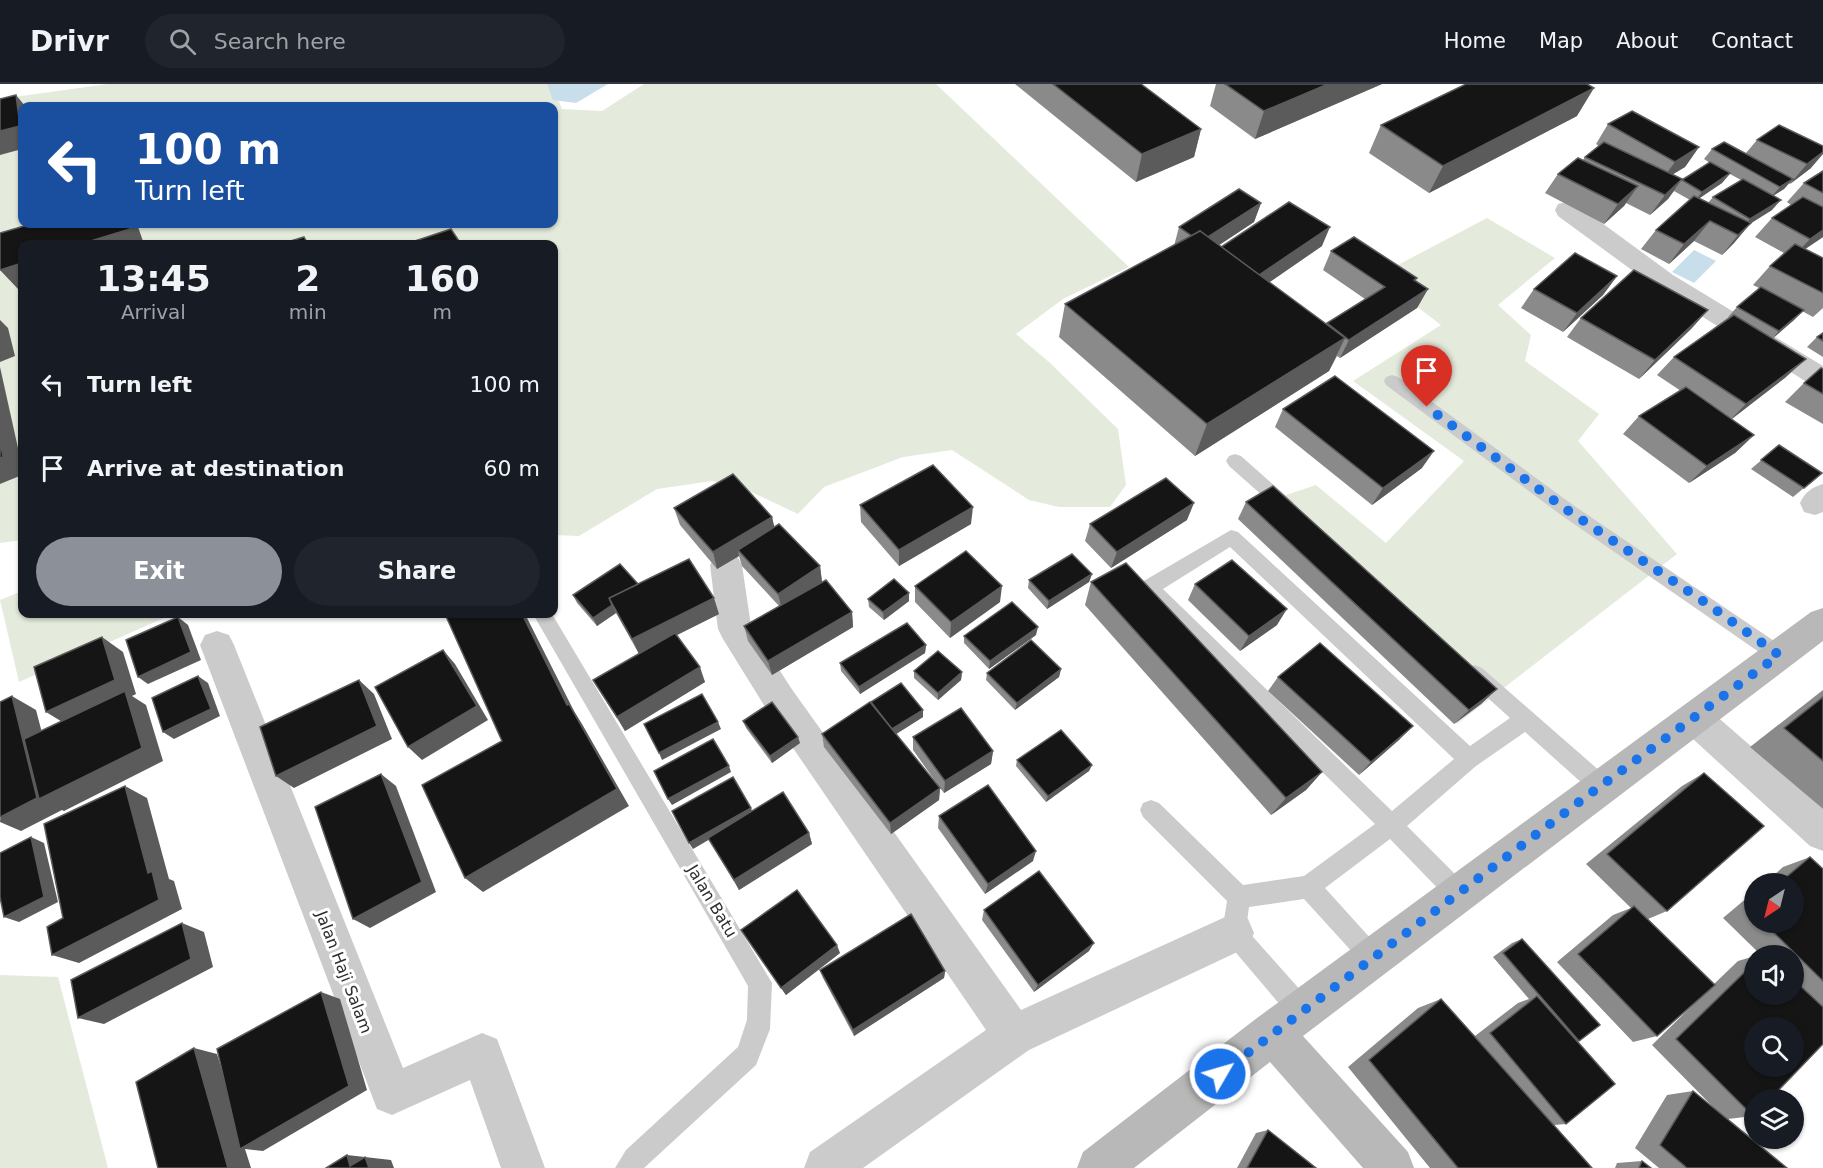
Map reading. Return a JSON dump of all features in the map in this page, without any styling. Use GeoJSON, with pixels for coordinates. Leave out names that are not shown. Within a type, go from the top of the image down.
{"type":"FeatureCollection","features":[{"type":"Feature","properties":{"kind":"main road"},"geometry":{"type":"LineString","coordinates":[[1099,1168],[1287,1013],[1591,776],[1694,718],[1823,622]]}},
{"type":"Feature","properties":{"kind":"main road"},"geometry":{"type":"LineString","coordinates":[[1287,1013],[1392,1168]]}},
{"type":"Feature","properties":{"kind":"street"},"geometry":{"type":"LineString","coordinates":[[1567,210],[1664,280],[1823,379]]}},
{"type":"Feature","properties":{"kind":"street"},"geometry":{"type":"LineString","coordinates":[[726,565],[735,628],[779,699],[1014,1035]]}},
{"type":"Feature","properties":{"kind":"street","name":"Jalan Haji Salam"},"geometry":{"type":"LineString","coordinates":[[217,645],[392,1094],[482,1054],[523,1168]]}},
{"type":"Feature","properties":{"kind":"street"},"geometry":{"type":"LineString","coordinates":[[1694,718],[1823,833]]}},
{"type":"Feature","properties":{"kind":"street"},"geometry":{"type":"LineString","coordinates":[[826,1168],[1014,1035],[1236,915]]}},
{"type":"Feature","properties":{"kind":"lane"},"geometry":{"type":"LineString","coordinates":[[1392,381],[1567,510],[1779,655]]}},
{"type":"Feature","properties":{"kind":"lane"},"geometry":{"type":"LineString","coordinates":[[1235,461],[1297,516]]}},
{"type":"Feature","properties":{"kind":"lane"},"geometry":{"type":"LineString","coordinates":[[1449,886],[1398,832],[1149,588],[1231,537],[1469,759]]}},
{"type":"Feature","properties":{"kind":"lane","name":"Jalan Batu"},"geometry":{"type":"LineString","coordinates":[[544,618],[760,983],[762,1016],[757,1039],[747,1056],[634,1159],[628,1168]]}},
{"type":"Feature","properties":{"kind":"lane"},"geometry":{"type":"LineString","coordinates":[[1465,665],[1591,776]]}},
{"type":"Feature","properties":{"kind":"lane"},"geometry":{"type":"LineString","coordinates":[[1236,915],[1315,893],[1398,832],[1469,759],[1534,726]]}},
{"type":"Feature","properties":{"kind":"lane"},"geometry":{"type":"LineString","coordinates":[[1151,810],[1236,915],[1287,1013]]}},
{"type":"Feature","properties":{"kind":"lane"},"geometry":{"type":"LineString","coordinates":[[1315,893],[1367,951]]}},
{"type":"Feature","properties":{"kind":"green space"},"geometry":{"type":"Polygon","coordinates":[[[108,84],[552,84],[562,109],[602,111],[644,84],[936,84],[1129,267],[1063,299],[1016,334],[1049,362],[1118,429],[1126,485],[1110,507],[1059,507],[1029,500],[952,450],[903,457],[824,487],[798,514],[747,490],[712,481],[657,489],[579,536],[558,535],[558,240],[18,240],[18,541],[0,543],[0,99],[108,84]]]}},
{"type":"Feature","properties":{"kind":"green space"},"geometry":{"type":"Polygon","coordinates":[[[1487,218],[1555,258],[1498,305],[1531,335],[1525,361],[1599,414],[1578,441],[1677,554],[1457,724],[1248,508],[1316,485],[1386,543],[1464,461],[1353,381],[1441,325],[1377,276],[1487,218]]]}},
{"type":"Feature","properties":{"kind":"green space"},"geometry":{"type":"Polygon","coordinates":[[[18,593],[18,618],[164,618],[19,682],[0,600],[18,593]]]}},
{"type":"Feature","properties":{"kind":"green space"},"geometry":{"type":"Polygon","coordinates":[[[0,975],[58,977],[108,1168],[0,1168],[0,975]]]}},
{"type":"Feature","properties":{"kind":"water"},"geometry":{"type":"Polygon","coordinates":[[[547,84],[608,84],[576,103],[553,100],[547,84]]]}},
{"type":"Feature","properties":{"kind":"water"},"geometry":{"type":"Polygon","coordinates":[[[1694,250],[1716,261],[1694,283],[1672,272],[1694,250]]]}},
{"type":"Feature","properties":{"kind":"building"},"geometry":{"type":"Polygon","coordinates":[[[1053,84],[1141,84],[1201,129],[1142,154],[1053,84]]]}},
{"type":"Feature","properties":{"kind":"building"},"geometry":{"type":"Polygon","coordinates":[[[1225,84],[1328,84],[1264,111],[1225,84]]]}},
{"type":"Feature","properties":{"kind":"building"},"geometry":{"type":"Polygon","coordinates":[[[1466,84],[1587,84],[1594,88],[1443,166],[1381,125],[1466,84]]]}},
{"type":"Feature","properties":{"kind":"building"},"geometry":{"type":"Polygon","coordinates":[[[16,95],[18,126],[0,131],[0,99],[16,95]]]}},
{"type":"Feature","properties":{"kind":"building"},"geometry":{"type":"Polygon","coordinates":[[[1632,111],[1699,147],[1675,162],[1608,124],[1632,111]]]}},
{"type":"Feature","properties":{"kind":"building"},"geometry":{"type":"Polygon","coordinates":[[[1779,125],[1823,146],[1823,152],[1807,164],[1757,140],[1779,125]]]}},
{"type":"Feature","properties":{"kind":"building"},"geometry":{"type":"Polygon","coordinates":[[[1604,142],[1682,179],[1665,195],[1585,157],[1604,142]]]}},
{"type":"Feature","properties":{"kind":"building"},"geometry":{"type":"Polygon","coordinates":[[[1724,142],[1793,179],[1780,187],[1712,149],[1724,142]]]}},
{"type":"Feature","properties":{"kind":"building"},"geometry":{"type":"Polygon","coordinates":[[[1578,158],[1638,186],[1618,204],[1558,174],[1578,158]]]}},
{"type":"Feature","properties":{"kind":"building"},"geometry":{"type":"Polygon","coordinates":[[[1710,162],[1730,173],[1702,192],[1682,180],[1710,162]]]}},
{"type":"Feature","properties":{"kind":"building"},"geometry":{"type":"Polygon","coordinates":[[[1823,171],[1823,193],[1804,183],[1823,171]]]}},
{"type":"Feature","properties":{"kind":"building"},"geometry":{"type":"Polygon","coordinates":[[[1743,179],[1781,200],[1750,219],[1713,197],[1743,179]]]}},
{"type":"Feature","properties":{"kind":"building"},"geometry":{"type":"Polygon","coordinates":[[[1239,189],[1261,203],[1208,237],[1200,231],[1192,236],[1179,227],[1239,189]]]}},
{"type":"Feature","properties":{"kind":"building"},"geometry":{"type":"Polygon","coordinates":[[[1694,196],[1751,223],[1738,235],[1710,221],[1684,244],[1656,230],[1694,196]]]}},
{"type":"Feature","properties":{"kind":"building"},"geometry":{"type":"Polygon","coordinates":[[[1803,197],[1823,207],[1823,230],[1810,239],[1772,218],[1803,197]]]}},
{"type":"Feature","properties":{"kind":"building"},"geometry":{"type":"Polygon","coordinates":[[[1289,202],[1330,227],[1259,275],[1221,247],[1289,202]]]}},
{"type":"Feature","properties":{"kind":"building"},"geometry":{"type":"Polygon","coordinates":[[[18,228],[130,229],[94,240],[18,240],[18,264],[0,270],[0,233],[18,228]]]}},
{"type":"Feature","properties":{"kind":"building"},"geometry":{"type":"Polygon","coordinates":[[[451,229],[458,240],[418,240],[451,229]]]}},
{"type":"Feature","properties":{"kind":"building"},"geometry":{"type":"Polygon","coordinates":[[[1200,231],[1345,338],[1207,424],[1065,304],[1200,231]]]}},
{"type":"Feature","properties":{"kind":"building"},"geometry":{"type":"Polygon","coordinates":[[[1354,237],[1417,278],[1414,280],[1428,289],[1349,340],[1327,323],[1385,287],[1331,251],[1354,237]]]}},
{"type":"Feature","properties":{"kind":"building"},"geometry":{"type":"Polygon","coordinates":[[[1795,244],[1823,258],[1823,293],[1770,266],[1795,244]]]}},
{"type":"Feature","properties":{"kind":"building"},"geometry":{"type":"Polygon","coordinates":[[[1575,253],[1617,276],[1577,313],[1534,289],[1575,253]]]}},
{"type":"Feature","properties":{"kind":"building"},"geometry":{"type":"Polygon","coordinates":[[[1634,270],[1708,310],[1655,360],[1581,318],[1634,270]]]}},
{"type":"Feature","properties":{"kind":"building"},"geometry":{"type":"Polygon","coordinates":[[[1761,287],[1804,310],[1779,331],[1737,307],[1761,287]]]}},
{"type":"Feature","properties":{"kind":"building"},"geometry":{"type":"Polygon","coordinates":[[[1734,315],[1806,359],[1746,404],[1674,357],[1734,315]]]}},
{"type":"Feature","properties":{"kind":"building"},"geometry":{"type":"Polygon","coordinates":[[[1823,333],[1823,341],[1817,337],[1823,333]]]}},
{"type":"Feature","properties":{"kind":"building"},"geometry":{"type":"Polygon","coordinates":[[[1821,368],[1823,369],[1823,394],[1804,383],[1821,368]]]}},
{"type":"Feature","properties":{"kind":"building"},"geometry":{"type":"Polygon","coordinates":[[[1335,376],[1434,451],[1383,488],[1283,409],[1335,376]]]}},
{"type":"Feature","properties":{"kind":"building"},"geometry":{"type":"Polygon","coordinates":[[[1686,387],[1754,435],[1707,466],[1639,416],[1686,387]]]}},
{"type":"Feature","properties":{"kind":"building"},"geometry":{"type":"Polygon","coordinates":[[[0,441],[3,457],[0,458],[0,441]]]}},
{"type":"Feature","properties":{"kind":"building"},"geometry":{"type":"Polygon","coordinates":[[[1779,445],[1822,473],[1804,488],[1761,460],[1779,445]]]}},
{"type":"Feature","properties":{"kind":"building"},"geometry":{"type":"Polygon","coordinates":[[[933,465],[973,507],[899,550],[860,505],[933,465]]]}},
{"type":"Feature","properties":{"kind":"building"},"geometry":{"type":"Polygon","coordinates":[[[733,474],[772,517],[713,552],[674,508],[733,474]]]}},
{"type":"Feature","properties":{"kind":"building"},"geometry":{"type":"Polygon","coordinates":[[[1166,478],[1194,503],[1117,552],[1090,524],[1166,478]]]}},
{"type":"Feature","properties":{"kind":"building"},"geometry":{"type":"Polygon","coordinates":[[[1273,486],[1497,689],[1469,710],[1246,502],[1273,486]]]}},
{"type":"Feature","properties":{"kind":"building"},"geometry":{"type":"Polygon","coordinates":[[[779,524],[820,566],[778,594],[738,550],[779,524]]]}},
{"type":"Feature","properties":{"kind":"building"},"geometry":{"type":"Polygon","coordinates":[[[966,551],[1002,586],[951,622],[915,586],[966,551]]]}},
{"type":"Feature","properties":{"kind":"building"},"geometry":{"type":"Polygon","coordinates":[[[1072,554],[1092,574],[1049,601],[1029,580],[1072,554]]]}},
{"type":"Feature","properties":{"kind":"building"},"geometry":{"type":"Polygon","coordinates":[[[689,559],[714,598],[632,639],[609,598],[689,559]]]}},
{"type":"Feature","properties":{"kind":"building"},"geometry":{"type":"Polygon","coordinates":[[[1232,560],[1287,609],[1249,636],[1195,584],[1232,560]]]}},
{"type":"Feature","properties":{"kind":"building"},"geometry":{"type":"Polygon","coordinates":[[[1126,563],[1322,772],[1286,798],[1091,582],[1126,563]]]}},
{"type":"Feature","properties":{"kind":"building"},"geometry":{"type":"Polygon","coordinates":[[[620,564],[638,584],[609,598],[612,605],[593,618],[573,595],[620,564]]]}},
{"type":"Feature","properties":{"kind":"building"},"geometry":{"type":"Polygon","coordinates":[[[894,579],[909,593],[883,612],[868,599],[894,579]]]}},
{"type":"Feature","properties":{"kind":"building"},"geometry":{"type":"Polygon","coordinates":[[[826,580],[852,612],[768,661],[744,626],[826,580]]]}},
{"type":"Feature","properties":{"kind":"building"},"geometry":{"type":"Polygon","coordinates":[[[1012,602],[1038,627],[990,661],[964,636],[1012,602]]]}},
{"type":"Feature","properties":{"kind":"building"},"geometry":{"type":"Polygon","coordinates":[[[178,618],[191,652],[138,677],[126,640],[178,618]]]}},
{"type":"Feature","properties":{"kind":"building"},"geometry":{"type":"Polygon","coordinates":[[[447,618],[524,618],[567,705],[569,704],[617,789],[465,878],[422,785],[502,741],[447,618]]]}},
{"type":"Feature","properties":{"kind":"building"},"geometry":{"type":"Polygon","coordinates":[[[907,623],[926,645],[859,687],[840,663],[907,623]]]}},
{"type":"Feature","properties":{"kind":"building"},"geometry":{"type":"Polygon","coordinates":[[[675,633],[700,667],[617,717],[593,680],[675,633]]]}},
{"type":"Feature","properties":{"kind":"building"},"geometry":{"type":"Polygon","coordinates":[[[102,637],[115,680],[46,712],[34,667],[102,637]]]}},
{"type":"Feature","properties":{"kind":"building"},"geometry":{"type":"Polygon","coordinates":[[[1031,640],[1061,669],[1017,703],[987,673],[1031,640]]]}},
{"type":"Feature","properties":{"kind":"building"},"geometry":{"type":"Polygon","coordinates":[[[1320,643],[1413,726],[1371,762],[1278,677],[1320,643]]]}},
{"type":"Feature","properties":{"kind":"building"},"geometry":{"type":"Polygon","coordinates":[[[443,650],[477,706],[408,747],[375,687],[443,650]]]}},
{"type":"Feature","properties":{"kind":"building"},"geometry":{"type":"Polygon","coordinates":[[[938,651],[962,672],[938,693],[914,671],[938,651]]]}},
{"type":"Feature","properties":{"kind":"building"},"geometry":{"type":"Polygon","coordinates":[[[198,676],[211,709],[163,732],[152,698],[198,676]]]}},
{"type":"Feature","properties":{"kind":"building"},"geometry":{"type":"Polygon","coordinates":[[[359,680],[377,726],[276,776],[260,727],[359,680]]]}},
{"type":"Feature","properties":{"kind":"building"},"geometry":{"type":"Polygon","coordinates":[[[901,683],[923,710],[892,729],[871,702],[901,683]]]}},
{"type":"Feature","properties":{"kind":"building"},"geometry":{"type":"Polygon","coordinates":[[[125,691],[142,748],[39,799],[24,739],[125,691]]]}},
{"type":"Feature","properties":{"kind":"building"},"geometry":{"type":"Polygon","coordinates":[[[702,694],[718,722],[659,753],[644,724],[702,694]]]}},
{"type":"Feature","properties":{"kind":"building"},"geometry":{"type":"Polygon","coordinates":[[[12,696],[37,798],[0,817],[0,702],[12,696]]]}},
{"type":"Feature","properties":{"kind":"building"},"geometry":{"type":"Polygon","coordinates":[[[1823,697],[1823,761],[1784,728],[1823,697]]]}},
{"type":"Feature","properties":{"kind":"building"},"geometry":{"type":"Polygon","coordinates":[[[772,702],[798,737],[770,756],[743,721],[772,702]]]}},
{"type":"Feature","properties":{"kind":"building"},"geometry":{"type":"Polygon","coordinates":[[[870,702],[940,788],[890,823],[822,734],[870,702]]]}},
{"type":"Feature","properties":{"kind":"building"},"geometry":{"type":"Polygon","coordinates":[[[961,708],[993,751],[945,781],[913,737],[961,708]]]}},
{"type":"Feature","properties":{"kind":"building"},"geometry":{"type":"Polygon","coordinates":[[[1061,730],[1092,765],[1048,796],[1017,760],[1061,730]]]}},
{"type":"Feature","properties":{"kind":"building"},"geometry":{"type":"Polygon","coordinates":[[[713,739],[729,766],[668,799],[654,771],[713,739]]]}},
{"type":"Feature","properties":{"kind":"building"},"geometry":{"type":"Polygon","coordinates":[[[1704,773],[1764,826],[1667,911],[1607,854],[1704,773]]]}},
{"type":"Feature","properties":{"kind":"building"},"geometry":{"type":"Polygon","coordinates":[[[381,774],[422,882],[353,919],[315,807],[381,774]]]}},
{"type":"Feature","properties":{"kind":"building"},"geometry":{"type":"Polygon","coordinates":[[[733,777],[751,808],[689,843],[672,811],[733,777]]]}},
{"type":"Feature","properties":{"kind":"building"},"geometry":{"type":"Polygon","coordinates":[[[988,785],[1036,851],[988,884],[939,816],[988,785]]]}},
{"type":"Feature","properties":{"kind":"building"},"geometry":{"type":"Polygon","coordinates":[[[125,786],[148,873],[152,871],[159,900],[52,955],[47,927],[63,918],[44,824],[125,786]]]}},
{"type":"Feature","properties":{"kind":"building"},"geometry":{"type":"Polygon","coordinates":[[[783,792],[809,833],[734,880],[708,838],[783,792]]]}},
{"type":"Feature","properties":{"kind":"building"},"geometry":{"type":"Polygon","coordinates":[[[31,837],[44,897],[4,917],[0,897],[0,853],[31,837]]]}},
{"type":"Feature","properties":{"kind":"building"},"geometry":{"type":"Polygon","coordinates":[[[1810,857],[1823,869],[1823,981],[1804,962],[1804,945],[1786,945],[1774,933],[1804,933],[1804,873],[1791,873],[1810,857]]]}},
{"type":"Feature","properties":{"kind":"building"},"geometry":{"type":"Polygon","coordinates":[[[1039,871],[1094,943],[1038,985],[984,910],[1039,871]]]}},
{"type":"Feature","properties":{"kind":"building"},"geometry":{"type":"Polygon","coordinates":[[[797,890],[837,945],[781,988],[741,930],[797,890]]]}},
{"type":"Feature","properties":{"kind":"building"},"geometry":{"type":"Polygon","coordinates":[[[1634,906],[1715,985],[1657,1036],[1578,954],[1634,906]]]}},
{"type":"Feature","properties":{"kind":"building"},"geometry":{"type":"Polygon","coordinates":[[[911,914],[945,971],[853,1030],[820,970],[911,914]]]}},
{"type":"Feature","properties":{"kind":"building"},"geometry":{"type":"Polygon","coordinates":[[[182,923],[191,959],[78,1018],[71,980],[182,923]]]}},
{"type":"Feature","properties":{"kind":"building"},"geometry":{"type":"Polygon","coordinates":[[[1522,939],[1600,1025],[1579,1041],[1503,953],[1522,939]]]}},
{"type":"Feature","properties":{"kind":"building"},"geometry":{"type":"Polygon","coordinates":[[[1744,973],[1744,1005],[1804,1005],[1804,989],[1823,1007],[1823,1044],[1804,1064],[1804,1017],[1744,1017],[1744,1077],[1791,1077],[1780,1089],[1744,1089],[1744,1107],[1676,1039],[1744,973]]]}},
{"type":"Feature","properties":{"kind":"building"},"geometry":{"type":"Polygon","coordinates":[[[321,992],[349,1086],[240,1149],[217,1049],[321,992]]]}},
{"type":"Feature","properties":{"kind":"building"},"geometry":{"type":"Polygon","coordinates":[[[1537,996],[1615,1084],[1566,1124],[1490,1033],[1537,996]]]}},
{"type":"Feature","properties":{"kind":"building"},"geometry":{"type":"Polygon","coordinates":[[[1441,999],[1592,1168],[1458,1168],[1369,1060],[1441,999]]]}},
{"type":"Feature","properties":{"kind":"building"},"geometry":{"type":"Polygon","coordinates":[[[194,1048],[228,1168],[158,1168],[136,1082],[194,1048]]]}},
{"type":"Feature","properties":{"kind":"building"},"geometry":{"type":"Polygon","coordinates":[[[1693,1091],[1744,1133],[1744,1149],[1764,1149],[1787,1168],[1687,1168],[1660,1145],[1693,1091]]]}},
{"type":"Feature","properties":{"kind":"building"},"geometry":{"type":"Polygon","coordinates":[[[1268,1130],[1316,1168],[1247,1168],[1268,1130]]]}},
{"type":"Feature","properties":{"kind":"building"},"geometry":{"type":"Polygon","coordinates":[[[347,1155],[350,1166],[365,1157],[369,1168],[326,1168],[347,1155]]]}},
{"type":"Feature","properties":{"kind":"building"},"geometry":{"type":"Polygon","coordinates":[[[1642,1161],[1651,1168],[1639,1168],[1642,1161]]]}},
{"type":"Feature","properties":{"kind":"route"},"geometry":{"type":"LineString","coordinates":[[1220,1074],[1583,799],[1779,655],[1567,510],[1427,407]]}}]}
